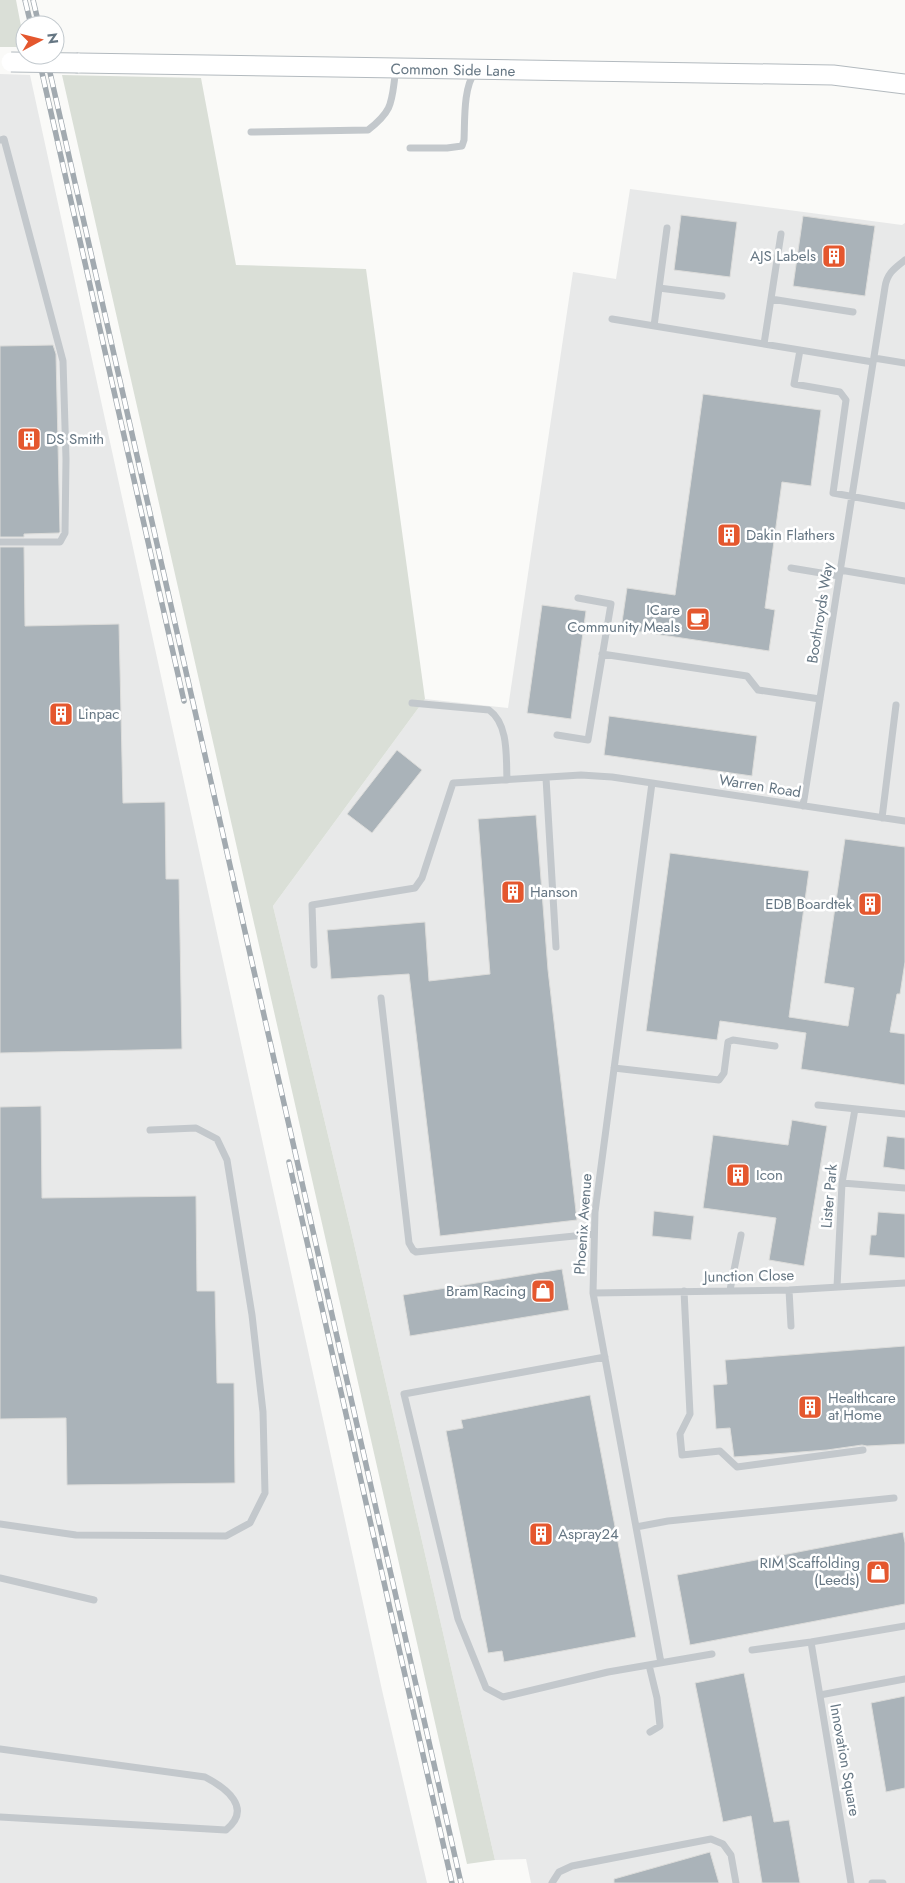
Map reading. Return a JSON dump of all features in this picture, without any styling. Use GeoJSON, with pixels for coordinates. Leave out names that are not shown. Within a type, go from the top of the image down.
{"type":"FeatureCollection","features":[{"type":"Feature","properties":{"kind":"main road","name":"Common Side Lane"},"geometry":{"type":"LineString","coordinates":[[6,62],[834,75],[905,84]]}},
{"type":"Feature","properties":{"kind":"lane"},"geometry":{"type":"LineString","coordinates":[[251,132],[368,130],[390,108],[396,69]]}},
{"type":"Feature","properties":{"kind":"lane"},"geometry":{"type":"LineString","coordinates":[[410,148],[462,146],[468,89],[471,77],[477,70]]}},
{"type":"Feature","properties":{"kind":"lane"},"geometry":{"type":"LineString","coordinates":[[0,140],[4,139],[63,361],[66,468],[65,533],[60,542],[0,542]]}},
{"type":"Feature","properties":{"kind":"lane"},"geometry":{"type":"LineString","coordinates":[[654,326],[667,228]]}},
{"type":"Feature","properties":{"kind":"lane"},"geometry":{"type":"LineString","coordinates":[[764,344],[781,234]]}},
{"type":"Feature","properties":{"kind":"lane","name":"Boothroyds Way"},"geometry":{"type":"LineString","coordinates":[[803,806],[886,279],[891,271],[905,260]]}},
{"type":"Feature","properties":{"kind":"lane"},"geometry":{"type":"LineString","coordinates":[[659,288],[722,296]]}},
{"type":"Feature","properties":{"kind":"lane"},"geometry":{"type":"LineString","coordinates":[[770,299],[854,312]]}},
{"type":"Feature","properties":{"kind":"lane"},"geometry":{"type":"LineString","coordinates":[[612,318],[800,350],[905,363]]}},
{"type":"Feature","properties":{"kind":"lane"},"geometry":{"type":"LineString","coordinates":[[800,350],[794,384],[840,392],[846,400],[833,493],[905,506]]}},
{"type":"Feature","properties":{"kind":"lane"},"geometry":{"type":"LineString","coordinates":[[791,568],[905,581]]}},
{"type":"Feature","properties":{"kind":"lane"},"geometry":{"type":"LineString","coordinates":[[557,735],[588,740],[611,604],[578,598]]}},
{"type":"Feature","properties":{"kind":"lane"},"geometry":{"type":"LineString","coordinates":[[602,654],[747,676],[758,690],[820,699]]}},
{"type":"Feature","properties":{"kind":"lane"},"geometry":{"type":"LineString","coordinates":[[412,703],[489,710],[495,714],[499,720],[506,750],[507,780]]}},
{"type":"Feature","properties":{"kind":"lane"},"geometry":{"type":"LineString","coordinates":[[882,818],[896,705]]}},
{"type":"Feature","properties":{"kind":"lane","name":"Warren Road"},"geometry":{"type":"LineString","coordinates":[[314,965],[312,905],[415,888],[422,878],[453,783],[581,776],[612,777],[905,821]]}},
{"type":"Feature","properties":{"kind":"lane"},"geometry":{"type":"LineString","coordinates":[[546,778],[556,947]]}},
{"type":"Feature","properties":{"kind":"lane","name":"Phoenix Avenue"},"geometry":{"type":"LineString","coordinates":[[652,783],[595,1212],[593,1293],[661,1663]]}},
{"type":"Feature","properties":{"kind":"lane"},"geometry":{"type":"LineString","coordinates":[[381,998],[409,1243],[413,1250],[416,1252],[594,1234]]}},
{"type":"Feature","properties":{"kind":"lane"},"geometry":{"type":"LineString","coordinates":[[614,1068],[719,1080],[724,1073],[728,1042],[733,1040],[775,1046]]}},
{"type":"Feature","properties":{"kind":"lane"},"geometry":{"type":"LineString","coordinates":[[818,1105],[905,1114]]}},
{"type":"Feature","properties":{"kind":"lane","name":"Lister Park"},"geometry":{"type":"LineString","coordinates":[[837,1287],[842,1184],[855,1109]]}},
{"type":"Feature","properties":{"kind":"lane"},"geometry":{"type":"LineString","coordinates":[[0,1524],[76,1535],[226,1536],[250,1523],[265,1493],[263,1412],[253,1325],[227,1160],[217,1139],[196,1128],[150,1130]]}},
{"type":"Feature","properties":{"kind":"lane"},"geometry":{"type":"LineString","coordinates":[[842,1184],[905,1188]]}},
{"type":"Feature","properties":{"kind":"lane"},"geometry":{"type":"LineString","coordinates":[[730,1290],[741,1235]]}},
{"type":"Feature","properties":{"kind":"lane","name":"Junction Close"},"geometry":{"type":"LineString","coordinates":[[593,1293],[789,1290],[905,1283]]}},
{"type":"Feature","properties":{"kind":"lane"},"geometry":{"type":"LineString","coordinates":[[789,1290],[791,1326]]}},
{"type":"Feature","properties":{"kind":"lane"},"geometry":{"type":"LineString","coordinates":[[684,1291],[690,1414],[680,1434],[682,1455],[720,1451],[737,1466],[863,1450]]}},
{"type":"Feature","properties":{"kind":"lane"},"geometry":{"type":"LineString","coordinates":[[605,1358],[404,1394],[458,1619],[486,1688],[503,1698],[608,1672],[712,1654]]}},
{"type":"Feature","properties":{"kind":"lane"},"geometry":{"type":"LineString","coordinates":[[636,1527],[678,1520],[894,1498]]}},
{"type":"Feature","properties":{"kind":"lane"},"geometry":{"type":"LineString","coordinates":[[0,1578],[94,1600]]}},
{"type":"Feature","properties":{"kind":"lane"},"geometry":{"type":"LineString","coordinates":[[752,1650],[905,1626]]}},
{"type":"Feature","properties":{"kind":"lane","name":"Innovation Square"},"geometry":{"type":"LineString","coordinates":[[811,1642],[852,1883]]}},
{"type":"Feature","properties":{"kind":"lane"},"geometry":{"type":"LineString","coordinates":[[650,1665],[657,1698],[660,1726],[650,1732]]}},
{"type":"Feature","properties":{"kind":"lane"},"geometry":{"type":"LineString","coordinates":[[820,1695],[905,1678]]}},
{"type":"Feature","properties":{"kind":"lane"},"geometry":{"type":"LineString","coordinates":[[0,1749],[205,1777],[222,1786],[235,1800],[238,1814],[235,1823],[226,1830],[0,1817]]}},
{"type":"Feature","properties":{"kind":"lane"},"geometry":{"type":"LineString","coordinates":[[552,1883],[559,1872],[572,1866],[711,1839],[723,1844],[731,1855],[736,1883]]}},
{"type":"Feature","properties":{"kind":"lane"},"geometry":{"type":"LineString","coordinates":[[872,1883],[883,1883]]}},
{"type":"Feature","properties":{"kind":"shaded area"},"geometry":{"type":"Polygon","coordinates":[[[0,0],[16,0],[19,15],[15,15],[15,47],[0,47],[0,0]]]}},
{"type":"Feature","properties":{"kind":"shaded area"},"geometry":{"type":"Polygon","coordinates":[[[0,74],[30,75],[382,1690],[427,1883],[0,1883],[0,74]]]}},
{"type":"Feature","properties":{"kind":"shaded area"},"geometry":{"type":"Polygon","coordinates":[[[62,75],[201,78],[236,265],[366,269],[425,699],[273,906],[352,1235],[495,1860],[467,1864],[62,75]]]}},
{"type":"Feature","properties":{"kind":"shaded area"},"geometry":{"type":"Polygon","coordinates":[[[630,189],[902,225],[905,223],[905,1883],[531,1883],[526,1859],[495,1860],[352,1235],[273,906],[425,699],[508,708],[573,272],[616,279],[630,189]]]}},
{"type":"Feature","properties":{"kind":"building"},"geometry":{"type":"Polygon","coordinates":[[[681,215],[737,222],[730,277],[674,270],[681,215]]]}},
{"type":"Feature","properties":{"kind":"building","name":"AJS Labels"},"geometry":{"type":"Polygon","coordinates":[[[803,216],[875,226],[865,296],[793,286],[803,216]]]}},
{"type":"Feature","properties":{"kind":"building","name":"DS Smith"},"geometry":{"type":"Polygon","coordinates":[[[53,345],[56,354],[60,532],[24,534],[24,537],[0,537],[0,346],[53,345]]]}},
{"type":"Feature","properties":{"kind":"building","name":"Dakin Flathers"},"geometry":{"type":"Polygon","coordinates":[[[703,394],[821,410],[811,486],[782,482],[765,608],[775,610],[769,651],[621,629],[627,588],[675,595],[703,394]]]}},
{"type":"Feature","properties":{"kind":"building","name":"Linpac"},"geometry":{"type":"Polygon","coordinates":[[[0,547],[24,547],[25,626],[119,624],[123,803],[165,802],[166,879],[179,879],[182,1049],[0,1053],[0,547]]]}},
{"type":"Feature","properties":{"kind":"building"},"geometry":{"type":"Polygon","coordinates":[[[542,605],[586,611],[571,719],[527,713],[542,605]]]}},
{"type":"Feature","properties":{"kind":"building"},"geometry":{"type":"Polygon","coordinates":[[[609,716],[757,736],[752,776],[604,755],[609,716]]]}},
{"type":"Feature","properties":{"kind":"building"},"geometry":{"type":"Polygon","coordinates":[[[397,750],[422,770],[372,833],[347,814],[397,750]]]}},
{"type":"Feature","properties":{"kind":"building"},"geometry":{"type":"Polygon","coordinates":[[[536,815],[548,970],[577,1220],[440,1236],[409,974],[331,979],[327,930],[425,922],[429,981],[490,974],[478,819],[536,815]]]}},
{"type":"Feature","properties":{"kind":"building"},"geometry":{"type":"Polygon","coordinates":[[[845,839],[905,847],[905,962],[900,994],[897,994],[890,1032],[905,1034],[905,1085],[801,1069],[806,1033],[720,1021],[717,1040],[646,1031],[670,853],[809,871],[789,1017],[848,1026],[854,988],[824,983],[845,839]]]}},
{"type":"Feature","properties":{"kind":"building"},"geometry":{"type":"Polygon","coordinates":[[[41,1106],[42,1198],[196,1196],[197,1291],[215,1291],[217,1383],[234,1383],[235,1483],[67,1485],[66,1418],[0,1419],[0,1107],[41,1106]]]}},
{"type":"Feature","properties":{"kind":"building"},"geometry":{"type":"Polygon","coordinates":[[[792,1120],[827,1126],[804,1266],[769,1260],[776,1218],[703,1208],[713,1135],[788,1145],[792,1120]]]}},
{"type":"Feature","properties":{"kind":"building"},"geometry":{"type":"Polygon","coordinates":[[[887,1136],[905,1138],[905,1170],[883,1167],[887,1136]]]}},
{"type":"Feature","properties":{"kind":"building"},"geometry":{"type":"Polygon","coordinates":[[[654,1211],[694,1216],[691,1240],[652,1236],[654,1211]]]}},
{"type":"Feature","properties":{"kind":"building"},"geometry":{"type":"Polygon","coordinates":[[[878,1212],[905,1214],[905,1258],[869,1255],[871,1235],[876,1235],[878,1212]]]}},
{"type":"Feature","properties":{"kind":"building"},"geometry":{"type":"Polygon","coordinates":[[[562,1269],[569,1310],[410,1336],[403,1295],[562,1269]]]}},
{"type":"Feature","properties":{"kind":"building","name":"Healthcare at Home"},"geometry":{"type":"Polygon","coordinates":[[[905,1346],[905,1444],[862,1445],[827,1450],[734,1457],[730,1428],[716,1429],[713,1385],[727,1384],[725,1360],[905,1346]]]}},
{"type":"Feature","properties":{"kind":"building","name":"Aspray24"},"geometry":{"type":"Polygon","coordinates":[[[590,1395],[636,1637],[504,1662],[502,1651],[488,1653],[446,1431],[463,1428],[461,1420],[590,1395]]]}},
{"type":"Feature","properties":{"kind":"building"},"geometry":{"type":"Polygon","coordinates":[[[903,1532],[905,1543],[905,1604],[690,1645],[677,1575],[903,1532]]]}},
{"type":"Feature","properties":{"kind":"building"},"geometry":{"type":"Polygon","coordinates":[[[744,1673],[774,1822],[789,1820],[800,1883],[762,1883],[751,1816],[723,1822],[695,1683],[744,1673]]]}},
{"type":"Feature","properties":{"kind":"building"},"geometry":{"type":"Polygon","coordinates":[[[905,1696],[905,1788],[886,1792],[871,1703],[905,1696]]]}},
{"type":"Feature","properties":{"kind":"building"},"geometry":{"type":"Polygon","coordinates":[[[710,1852],[719,1883],[614,1883],[614,1879],[710,1852]]]}},
{"type":"Feature","properties":{"kind":"railway"},"geometry":{"type":"LineString","coordinates":[[25,0],[29,15]]}},
{"type":"Feature","properties":{"kind":"railway"},"geometry":{"type":"LineString","coordinates":[[33,0],[37,15]]}},
{"type":"Feature","properties":{"kind":"railway"},"geometry":{"type":"LineString","coordinates":[[40,65],[184,701]]}},
{"type":"Feature","properties":{"kind":"railway"},"geometry":{"type":"LineString","coordinates":[[48,65],[461,1883]]}},
{"type":"Feature","properties":{"kind":"railway"},"geometry":{"type":"LineString","coordinates":[[289,1162],[452,1883]]}},
{"type":"Feature","properties":{"kind":"place","name":"AJS Labels"},"geometry":{"type":"Point","coordinates":[834,256]}},
{"type":"Feature","properties":{"kind":"place","name":"DS Smith"},"geometry":{"type":"Point","coordinates":[29,439]}},
{"type":"Feature","properties":{"kind":"place","name":"Dakin Flathers"},"geometry":{"type":"Point","coordinates":[729,535]}},
{"type":"Feature","properties":{"kind":"place","name":"ICare Community Meals"},"geometry":{"type":"Point","coordinates":[698,619]}},
{"type":"Feature","properties":{"kind":"place","name":"Linpac"},"geometry":{"type":"Point","coordinates":[61,714]}},
{"type":"Feature","properties":{"kind":"place","name":"Hanson"},"geometry":{"type":"Point","coordinates":[513,892]}},
{"type":"Feature","properties":{"kind":"place","name":"EDB Boardtek"},"geometry":{"type":"Point","coordinates":[870,904]}},
{"type":"Feature","properties":{"kind":"place","name":"Icon"},"geometry":{"type":"Point","coordinates":[738,1175]}},
{"type":"Feature","properties":{"kind":"place","name":"Bram Racing"},"geometry":{"type":"Point","coordinates":[543,1291]}},
{"type":"Feature","properties":{"kind":"place","name":"Healthcare at Home"},"geometry":{"type":"Point","coordinates":[810,1407]}},
{"type":"Feature","properties":{"kind":"place","name":"Aspray24"},"geometry":{"type":"Point","coordinates":[541,1534]}},
{"type":"Feature","properties":{"kind":"place","name":"RIM Scaffolding (Leeds)"},"geometry":{"type":"Point","coordinates":[878,1572]}}]}
